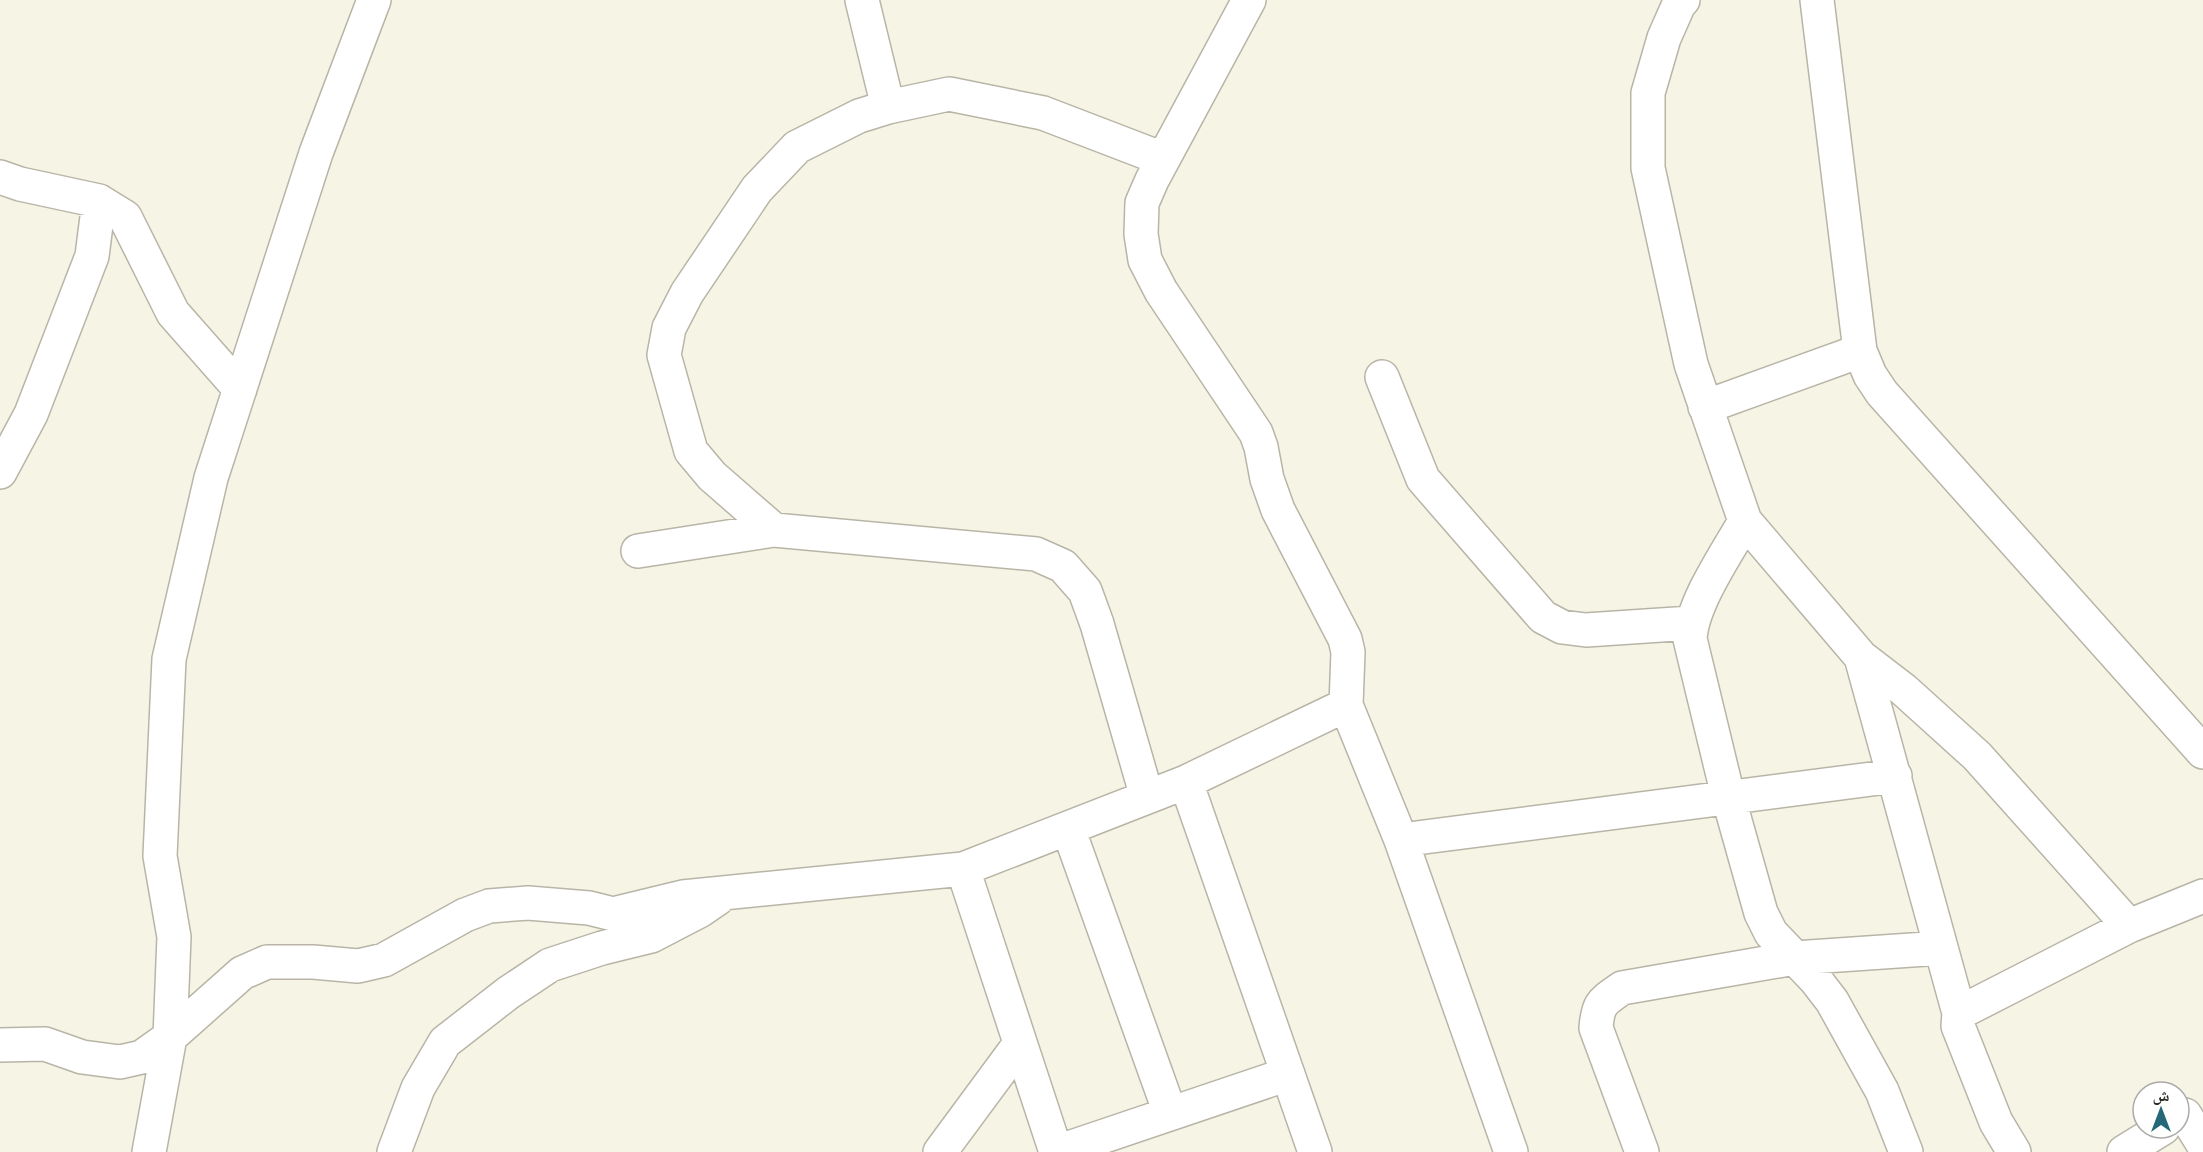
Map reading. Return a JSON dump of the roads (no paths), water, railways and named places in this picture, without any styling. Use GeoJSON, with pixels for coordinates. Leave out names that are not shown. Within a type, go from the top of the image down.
{"type":"FeatureCollection","features":[{"type":"Feature","properties":{"kind":"street"},"geometry":{"type":"LineString","coordinates":[[149,1152],[170,1036],[174,937],[160,856],[169,659],[211,478],[316,153],[374,0]]}},
{"type":"Feature","properties":{"kind":"street"},"geometry":{"type":"LineString","coordinates":[[862,0],[888,107]]}},
{"type":"Feature","properties":{"kind":"street"},"geometry":{"type":"LineString","coordinates":[[1249,0],[1163,159],[1142,203],[1141,234],[1145,260],[1161,291],[1256,433],[1267,479],[1278,510],[1346,639],[1348,652],[1346,705],[1401,840],[1510,1152]]}},
{"type":"Feature","properties":{"kind":"street"},"geometry":{"type":"LineString","coordinates":[[1683,0],[1664,38],[1648,93],[1648,168],[1691,364],[1745,521],[1861,657],[1904,690],[1977,756],[2129,926]]}},
{"type":"Feature","properties":{"kind":"street"},"geometry":{"type":"LineString","coordinates":[[1817,0],[1860,351],[1870,375],[1882,393],[2203,752]]}},
{"type":"Feature","properties":{"kind":"street"},"geometry":{"type":"LineString","coordinates":[[774,530],[712,476],[691,451],[664,355],[669,328],[687,293],[756,189],[797,147],[860,116],[888,107],[949,94],[1043,113],[1163,159]]}},
{"type":"Feature","properties":{"kind":"street"},"geometry":{"type":"LineString","coordinates":[[0,177],[20,184],[99,201],[125,218],[173,313],[240,389]]}},
{"type":"Feature","properties":{"kind":"street"},"geometry":{"type":"LineString","coordinates":[[0,472],[31,414],[92,256],[99,201]]}},
{"type":"Feature","properties":{"kind":"street"},"geometry":{"type":"LineString","coordinates":[[1706,407],[1860,351]]}},
{"type":"Feature","properties":{"kind":"street"},"geometry":{"type":"LineString","coordinates":[[1382,377],[1423,479],[1543,617],[1562,627],[1586,630],[1691,623]]}},
{"type":"Feature","properties":{"kind":"street"},"geometry":{"type":"LineString","coordinates":[[1745,521],[1697,606],[1691,623],[1690,639],[1728,796],[1761,913],[1771,933],[1815,979],[1832,1001],[1882,1090],[1906,1152]]}},
{"type":"Feature","properties":{"kind":"street"},"geometry":{"type":"LineString","coordinates":[[638,551],[774,530],[1036,554],[1063,567],[1085,591],[1147,797]]}},
{"type":"Feature","properties":{"kind":"street"},"geometry":{"type":"LineString","coordinates":[[1861,657],[1959,1013],[1958,1026],[1996,1122],[2014,1152]]}},
{"type":"Feature","properties":{"kind":"street"},"geometry":{"type":"LineString","coordinates":[[0,1045],[45,1044],[82,1057],[120,1062],[142,1057],[242,974],[267,962],[313,962],[358,966],[384,960],[465,915],[502,904],[528,903],[589,908],[613,914],[683,897],[963,869],[1186,782],[1346,705]]}},
{"type":"Feature","properties":{"kind":"street"},"geometry":{"type":"LineString","coordinates":[[1401,840],[1895,776]]}},
{"type":"Feature","properties":{"kind":"street"},"geometry":{"type":"LineString","coordinates":[[1186,782],[1315,1152]]}},
{"type":"Feature","properties":{"kind":"street"},"geometry":{"type":"LineString","coordinates":[[1068,828],[1170,1113]]}},
{"type":"Feature","properties":{"kind":"street"},"geometry":{"type":"LineString","coordinates":[[963,869],[1056,1152],[1288,1074]]}},
{"type":"Feature","properties":{"kind":"street"},"geometry":{"type":"LineString","coordinates":[[394,1152],[418,1088],[445,1042],[508,993],[550,965],[602,948],[651,936],[701,910],[727,892]]}},
{"type":"Feature","properties":{"kind":"street"},"geometry":{"type":"LineString","coordinates":[[1959,1013],[2129,926],[2203,896]]}},
{"type":"Feature","properties":{"kind":"street"},"geometry":{"type":"LineString","coordinates":[[1642,1152],[1596,1028],[1598,1008],[1602,1001],[1622,988],[1795,958],[1941,948]]}},
{"type":"Feature","properties":{"kind":"street"},"geometry":{"type":"LineString","coordinates":[[940,1152],[1020,1045]]}},
{"type":"Feature","properties":{"kind":"street"},"geometry":{"type":"LineString","coordinates":[[2191,1128],[2203,1144]]}},
{"type":"Feature","properties":{"kind":"street"},"geometry":{"type":"LineString","coordinates":[[2124,1152],[2143,1140]]}}]}
